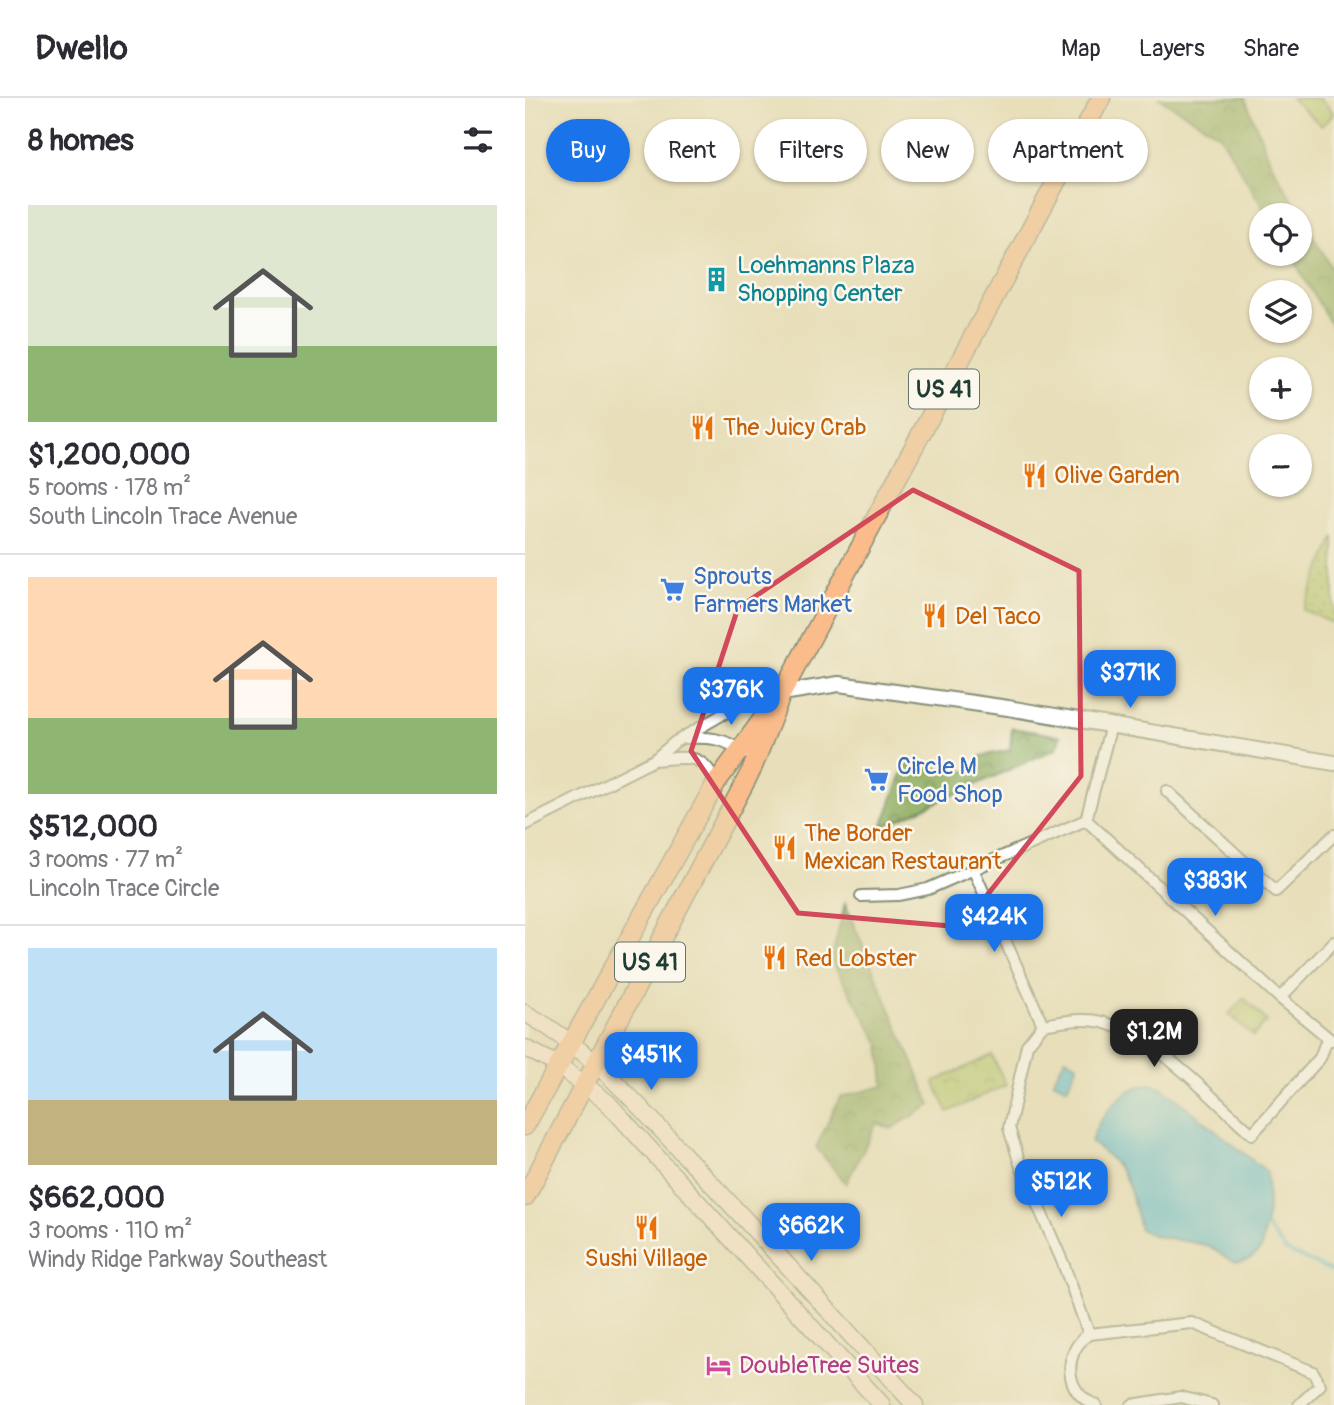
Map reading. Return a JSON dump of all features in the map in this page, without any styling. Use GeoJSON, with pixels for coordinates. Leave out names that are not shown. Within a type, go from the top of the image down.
{"type":"FeatureCollection","features":[{"type":"Feature","properties":{"kind":"main road","name":"US 41"},"geometry":{"type":"LineString","coordinates":[[525,1197],[752,769],[782,693],[1101,98]]}},
{"type":"Feature","properties":{"kind":"main road","name":"US 41"},"geometry":{"type":"LineString","coordinates":[[525,1126],[716,783],[782,693]]}},
{"type":"Feature","properties":{"kind":"main road"},"geometry":{"type":"LineString","coordinates":[[525,1013],[571,1041],[596,1061],[759,1233],[915,1405]]}},
{"type":"Feature","properties":{"kind":"main road"},"geometry":{"type":"LineString","coordinates":[[525,1048],[585,1083],[623,1118],[882,1405]]}},
{"type":"Feature","properties":{"kind":"street"},"geometry":{"type":"LineString","coordinates":[[525,825],[654,760],[681,738],[737,706],[782,693],[839,684],[1111,725],[1334,763]]}},
{"type":"Feature","properties":{"kind":"street"},"geometry":{"type":"LineString","coordinates":[[1086,820],[1111,725]]}},
{"type":"Feature","properties":{"kind":"street"},"geometry":{"type":"LineString","coordinates":[[681,738],[714,738],[740,750],[752,769]]}},
{"type":"Feature","properties":{"kind":"street"},"geometry":{"type":"LineString","coordinates":[[654,760],[697,759],[707,765],[716,783]]}},
{"type":"Feature","properties":{"kind":"street"},"geometry":{"type":"LineString","coordinates":[[1167,792],[1276,891],[1334,835]]}},
{"type":"Feature","properties":{"kind":"street"},"geometry":{"type":"LineString","coordinates":[[861,896],[913,893],[974,871],[1086,820]]}},
{"type":"Feature","properties":{"kind":"street"},"geometry":{"type":"LineString","coordinates":[[1086,820],[1280,998],[1331,1040],[1320,1058],[1252,1134],[1155,1049],[1128,1032],[1100,1021],[1083,1020],[1043,1026],[1027,1045],[1009,1128],[1020,1164],[1063,1263],[1089,1334]]}},
{"type":"Feature","properties":{"kind":"street"},"geometry":{"type":"LineString","coordinates":[[974,871],[1043,1026]]}},
{"type":"Feature","properties":{"kind":"street"},"geometry":{"type":"LineString","coordinates":[[1280,998],[1334,942]]}},
{"type":"Feature","properties":{"kind":"street"},"geometry":{"type":"LineString","coordinates":[[1096,1405],[1084,1401],[1073,1387],[1070,1370],[1075,1348],[1089,1334],[1192,1322],[1313,1372],[1320,1385],[1299,1405]]}},
{"type":"Feature","properties":{"kind":"street"},"geometry":{"type":"LineString","coordinates":[[1132,1405],[1181,1397],[1212,1405]]}},
{"type":"Feature","properties":{"kind":"highlighted area"},"geometry":{"type":"Polygon","coordinates":[[[913,490],[1079,571],[1081,776],[962,927],[798,913],[691,751],[738,608],[913,490]]]}},
{"type":"Feature","properties":{"kind":"green space"},"geometry":{"type":"Polygon","coordinates":[[[1159,98],[1245,98],[1271,163],[1294,203],[1260,203],[1220,135],[1159,98]]]}},
{"type":"Feature","properties":{"kind":"green space"},"geometry":{"type":"Polygon","coordinates":[[[1291,98],[1319,98],[1334,113],[1322,126],[1291,98]]]}},
{"type":"Feature","properties":{"kind":"green space"},"geometry":{"type":"Polygon","coordinates":[[[1312,234],[1334,272],[1334,330],[1312,292],[1312,280],[1305,280],[1297,266],[1312,266],[1312,234]]]}},
{"type":"Feature","properties":{"kind":"green space"},"geometry":{"type":"Polygon","coordinates":[[[1334,537],[1334,624],[1303,610],[1334,537]]]}},
{"type":"Feature","properties":{"kind":"green space"},"geometry":{"type":"Polygon","coordinates":[[[1012,728],[1060,736],[1057,748],[882,827],[905,765],[979,773],[981,756],[1010,750],[1012,728]]]}},
{"type":"Feature","properties":{"kind":"green space"},"geometry":{"type":"Polygon","coordinates":[[[845,904],[931,1105],[891,1129],[877,1123],[846,1184],[816,1147],[840,1097],[884,1086],[880,1044],[831,960],[845,904]]]}},
{"type":"Feature","properties":{"kind":"green space"},"geometry":{"type":"Polygon","coordinates":[[[1244,998],[1267,1021],[1253,1036],[1229,1014],[1244,998]]]}},
{"type":"Feature","properties":{"kind":"green space"},"geometry":{"type":"Polygon","coordinates":[[[992,1055],[1006,1085],[948,1112],[934,1082],[992,1055]]]}},
{"type":"Feature","properties":{"kind":"water"},"geometry":{"type":"Polygon","coordinates":[[[1065,1058],[1078,1065],[1067,1088],[1053,1081],[1065,1058]]]}},
{"type":"Feature","properties":{"kind":"water"},"geometry":{"type":"Polygon","coordinates":[[[1149,1084],[1162,1087],[1267,1172],[1268,1210],[1261,1249],[1250,1258],[1241,1262],[1233,1261],[1208,1246],[1146,1233],[1140,1229],[1130,1190],[1121,1171],[1091,1142],[1105,1114],[1121,1097],[1149,1084]]]}},
{"type":"Feature","properties":{"kind":"waterway"},"geometry":{"type":"LineString","coordinates":[[1266,1226],[1286,1251],[1334,1272]]}},
{"type":"Feature","properties":{"kind":"place","name":"Loehmanns Plaza Shopping Center"},"geometry":{"type":"Point","coordinates":[717,279]}},
{"type":"Feature","properties":{"kind":"place","name":"The Juicy Crab"},"geometry":{"type":"Point","coordinates":[703,427]}},
{"type":"Feature","properties":{"kind":"place","name":"Olive Garden"},"geometry":{"type":"Point","coordinates":[1034,475]}},
{"type":"Feature","properties":{"kind":"place","name":"Sprouts Farmers Market"},"geometry":{"type":"Point","coordinates":[673,590]}},
{"type":"Feature","properties":{"kind":"place","name":"Del Taco"},"geometry":{"type":"Point","coordinates":[935,616]}},
{"type":"Feature","properties":{"kind":"place","name":"Circle M Food Shop"},"geometry":{"type":"Point","coordinates":[877,780]}},
{"type":"Feature","properties":{"kind":"place","name":"The Border Mexican Restaurant"},"geometry":{"type":"Point","coordinates":[784,847]}},
{"type":"Feature","properties":{"kind":"place","name":"Red Lobster"},"geometry":{"type":"Point","coordinates":[775,958]}},
{"type":"Feature","properties":{"kind":"place","name":"Sushi Village"},"geometry":{"type":"Point","coordinates":[646,1227]}},
{"type":"Feature","properties":{"kind":"place","name":"DoubleTree Suites"},"geometry":{"type":"Point","coordinates":[719,1365]}}]}
